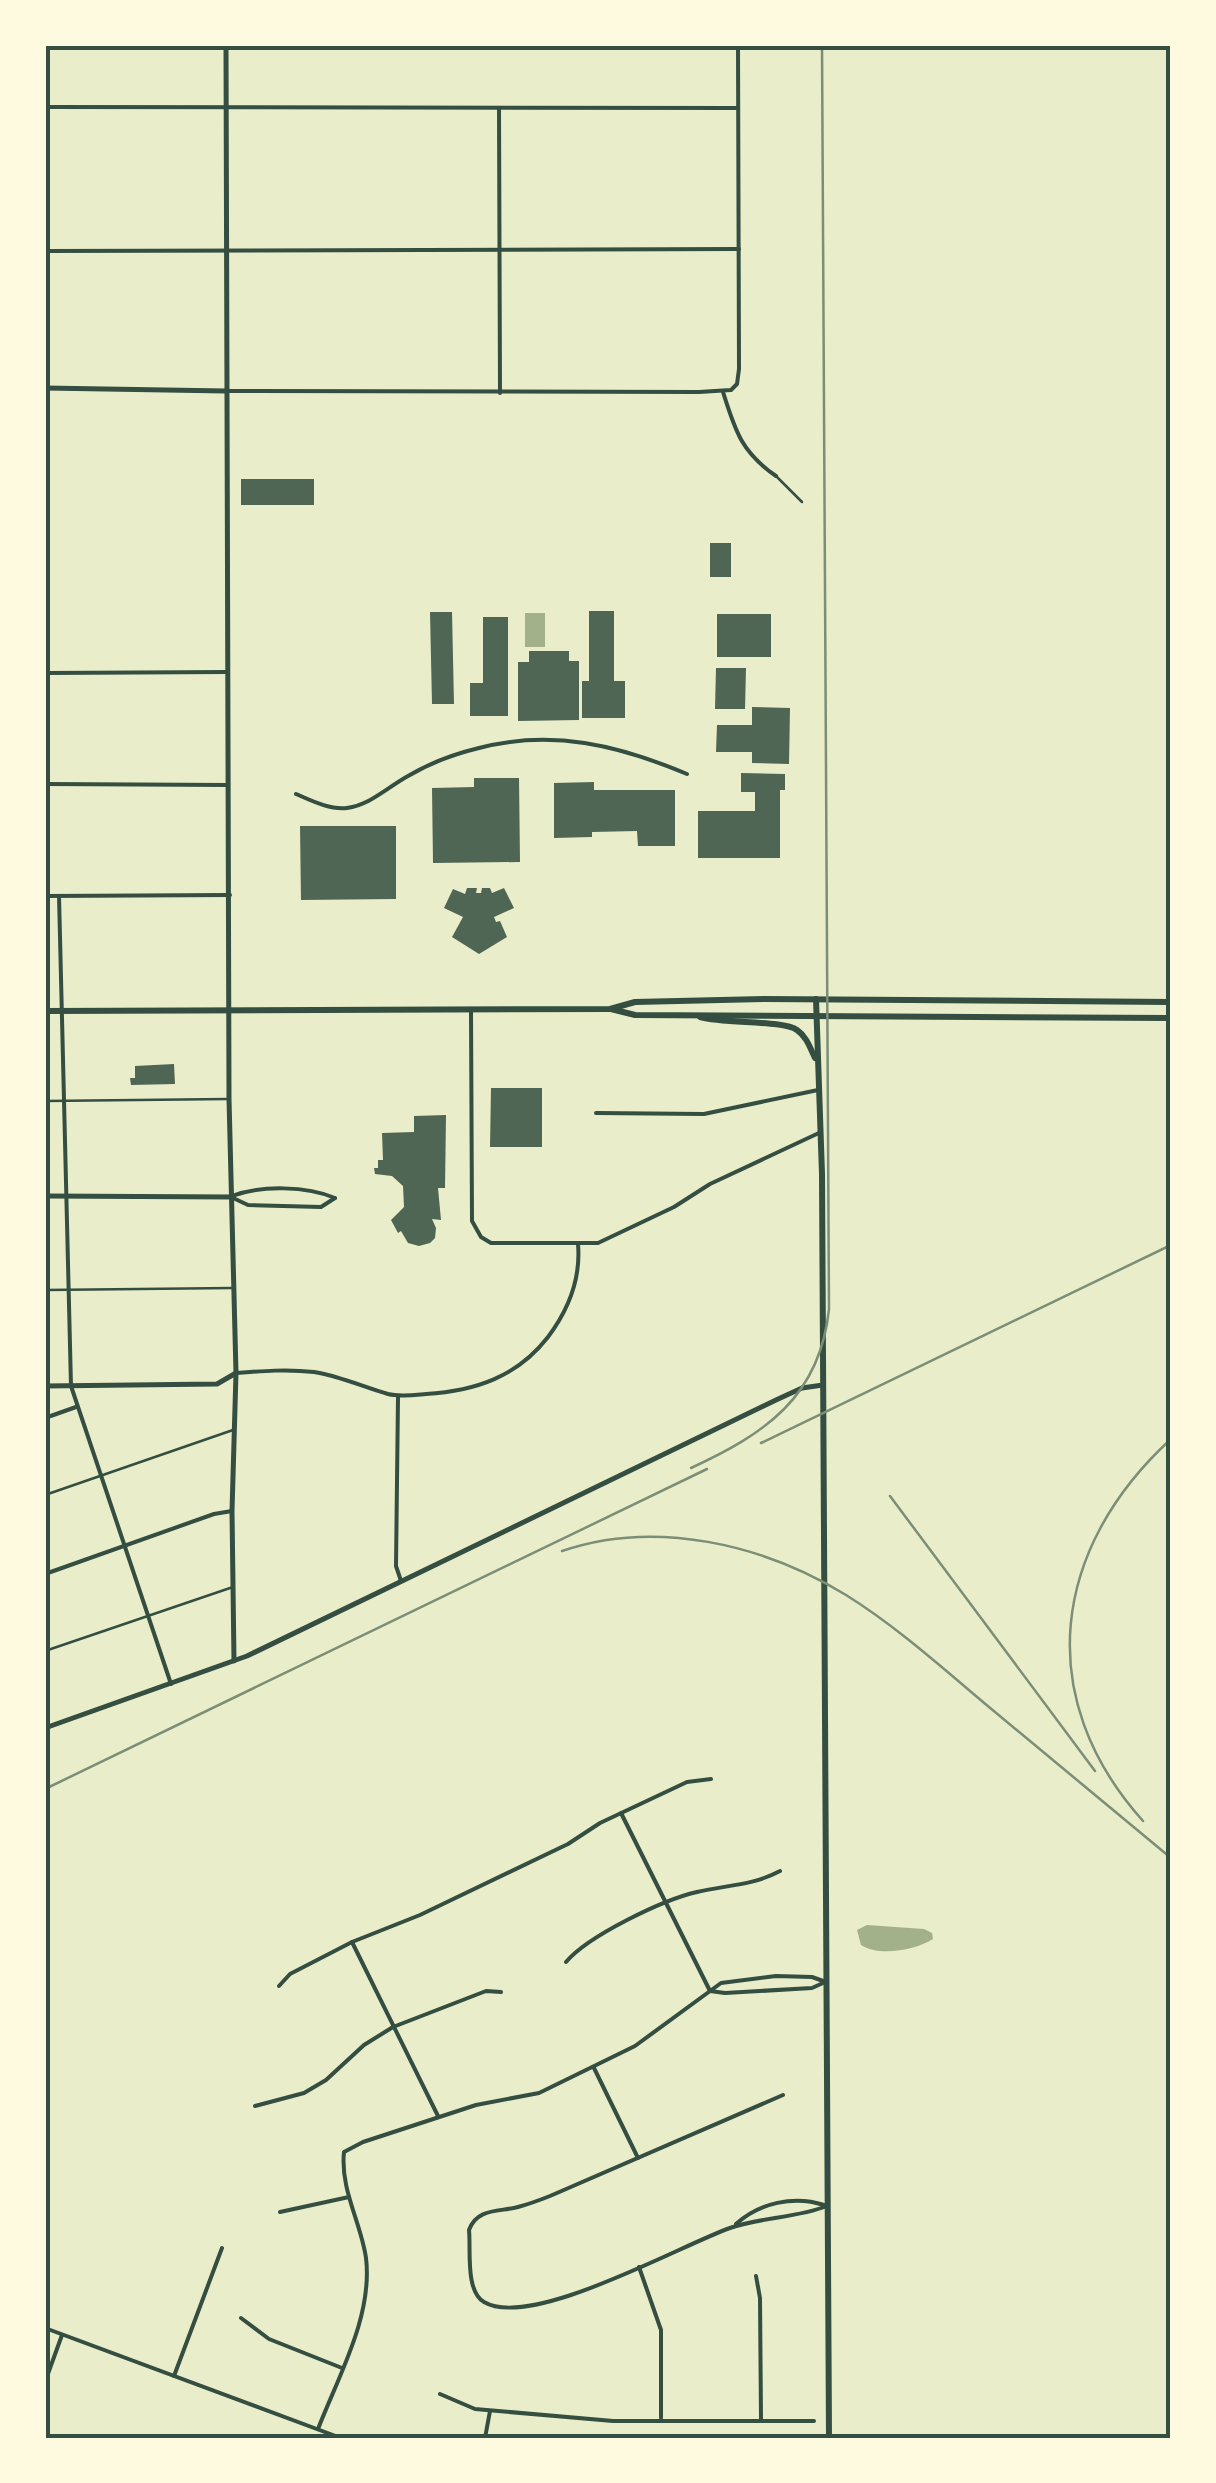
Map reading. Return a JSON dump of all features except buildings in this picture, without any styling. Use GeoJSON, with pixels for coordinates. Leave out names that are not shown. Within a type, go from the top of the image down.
{"type":"FeatureCollection","features":[{"type":"Feature","properties":{"kind":"main road"},"geometry":{"type":"LineString","coordinates":[[45,1010],[610,1009],[635,1002],[816,999],[1171,1002]]}},
{"type":"Feature","properties":{"kind":"main road"},"geometry":{"type":"LineString","coordinates":[[816,999],[822,1132],[829,2438]]}},
{"type":"Feature","properties":{"kind":"main road"},"geometry":{"type":"LineString","coordinates":[[610,1009],[635,1016],[1171,1018]]}},
{"type":"Feature","properties":{"kind":"main road"},"geometry":{"type":"LineString","coordinates":[[694,1015],[720,1023],[788,1026],[800,1032],[816,1060]]}},
{"type":"Feature","properties":{"kind":"street"},"geometry":{"type":"LineString","coordinates":[[226,45],[229,1099],[236,1373],[232,1511],[234,1661]]}},
{"type":"Feature","properties":{"kind":"street"},"geometry":{"type":"LineString","coordinates":[[45,388],[723,392],[736,384],[739,370],[738,45]]}},
{"type":"Feature","properties":{"kind":"street"},"geometry":{"type":"LineString","coordinates":[[45,107],[738,108]]}},
{"type":"Feature","properties":{"kind":"street"},"geometry":{"type":"LineString","coordinates":[[499,108],[500,393]]}},
{"type":"Feature","properties":{"kind":"street"},"geometry":{"type":"LineString","coordinates":[[45,251],[739,249]]}},
{"type":"Feature","properties":{"kind":"street"},"geometry":{"type":"LineString","coordinates":[[723,392],[735,433],[776,476]]}},
{"type":"Feature","properties":{"kind":"street"},"geometry":{"type":"LineString","coordinates":[[45,672],[228,672]]}},
{"type":"Feature","properties":{"kind":"street"},"geometry":{"type":"LineString","coordinates":[[296,794],[328,807],[347,808],[368,802],[419,769],[450,756],[493,744],[536,739],[606,745],[687,774]]}},
{"type":"Feature","properties":{"kind":"street"},"geometry":{"type":"LineString","coordinates":[[45,784],[228,784]]}},
{"type":"Feature","properties":{"kind":"street"},"geometry":{"type":"LineString","coordinates":[[45,896],[230,895]]}},
{"type":"Feature","properties":{"kind":"street"},"geometry":{"type":"LineString","coordinates":[[59,896],[71,1386],[171,1684]]}},
{"type":"Feature","properties":{"kind":"street"},"geometry":{"type":"LineString","coordinates":[[471,1009],[471,1206],[475,1231],[491,1243],[578,1244],[610,1239],[710,1184],[822,1132]]}},
{"type":"Feature","properties":{"kind":"street"},"geometry":{"type":"LineString","coordinates":[[596,1113],[704,1114],[818,1090]]}},
{"type":"Feature","properties":{"kind":"street"},"geometry":{"type":"LineString","coordinates":[[45,1196],[231,1197],[246,1191],[269,1190],[321,1192],[335,1198],[321,1207],[248,1206],[231,1197]]}},
{"type":"Feature","properties":{"kind":"street"},"geometry":{"type":"LineString","coordinates":[[45,1386],[217,1384],[236,1373],[314,1372],[398,1396],[473,1388],[516,1368],[541,1346],[561,1320],[574,1292],[578,1244]]}},
{"type":"Feature","properties":{"kind":"street"},"geometry":{"type":"LineString","coordinates":[[45,1728],[234,1661],[789,1394],[823,1385]]}},
{"type":"Feature","properties":{"kind":"street"},"geometry":{"type":"LineString","coordinates":[[398,1396],[396,1556],[401,1581]]}},
{"type":"Feature","properties":{"kind":"street"},"geometry":{"type":"LineString","coordinates":[[45,1418],[76,1407]]}},
{"type":"Feature","properties":{"kind":"street"},"geometry":{"type":"LineString","coordinates":[[45,1574],[232,1511]]}},
{"type":"Feature","properties":{"kind":"street"},"geometry":{"type":"LineString","coordinates":[[279,1986],[290,1974],[352,1942],[536,1860],[687,1782],[711,1779]]}},
{"type":"Feature","properties":{"kind":"street"},"geometry":{"type":"LineString","coordinates":[[622,1813],[710,1991]]}},
{"type":"Feature","properties":{"kind":"street"},"geometry":{"type":"LineString","coordinates":[[566,1962],[580,1946],[664,1904],[697,1892],[746,1885],[780,1871]]}},
{"type":"Feature","properties":{"kind":"street"},"geometry":{"type":"LineString","coordinates":[[352,1942],[438,2116]]}},
{"type":"Feature","properties":{"kind":"street"},"geometry":{"type":"LineString","coordinates":[[318,2429],[362,2313],[367,2283],[366,2257],[343,2168],[344,2152],[438,2116],[539,2094],[635,2046],[721,1983],[812,1976],[826,1982]]}},
{"type":"Feature","properties":{"kind":"street"},"geometry":{"type":"LineString","coordinates":[[710,1991],[725,1994],[812,1988],[826,1982]]}},
{"type":"Feature","properties":{"kind":"street"},"geometry":{"type":"LineString","coordinates":[[255,2106],[304,2093],[326,2080],[364,2045],[394,2027],[486,1991],[501,1992]]}},
{"type":"Feature","properties":{"kind":"street"},"geometry":{"type":"LineString","coordinates":[[594,2068],[638,2158]]}},
{"type":"Feature","properties":{"kind":"street"},"geometry":{"type":"LineString","coordinates":[[784,2095],[517,2208],[481,2213],[469,2230],[472,2286],[482,2301],[490,2305],[539,2305],[583,2292],[732,2227],[828,2206]]}},
{"type":"Feature","properties":{"kind":"street"},"geometry":{"type":"LineString","coordinates":[[280,2212],[349,2197]]}},
{"type":"Feature","properties":{"kind":"street"},"geometry":{"type":"LineString","coordinates":[[732,2227],[752,2210],[766,2206],[811,2201],[828,2206]]}},
{"type":"Feature","properties":{"kind":"street"},"geometry":{"type":"LineString","coordinates":[[174,2376],[222,2248]]}},
{"type":"Feature","properties":{"kind":"street"},"geometry":{"type":"LineString","coordinates":[[639,2267],[661,2330],[661,2420]]}},
{"type":"Feature","properties":{"kind":"street"},"geometry":{"type":"LineString","coordinates":[[756,2276],[760,2298],[761,2420]]}},
{"type":"Feature","properties":{"kind":"street"},"geometry":{"type":"LineString","coordinates":[[241,2318],[269,2339],[342,2368]]}},
{"type":"Feature","properties":{"kind":"street"},"geometry":{"type":"LineString","coordinates":[[45,2328],[341,2438]]}},
{"type":"Feature","properties":{"kind":"street"},"geometry":{"type":"LineString","coordinates":[[45,2382],[63,2335]]}},
{"type":"Feature","properties":{"kind":"street"},"geometry":{"type":"LineString","coordinates":[[440,2394],[475,2410],[613,2421],[814,2420]]}},
{"type":"Feature","properties":{"kind":"street"},"geometry":{"type":"LineString","coordinates":[[485,2438],[490,2411]]}},
{"type":"Feature","properties":{"kind":"lane"},"geometry":{"type":"LineString","coordinates":[[776,476],[802,502]]}},
{"type":"Feature","properties":{"kind":"lane"},"geometry":{"type":"LineString","coordinates":[[45,1100],[229,1099]]}},
{"type":"Feature","properties":{"kind":"lane"},"geometry":{"type":"LineString","coordinates":[[45,1290],[234,1288]]}},
{"type":"Feature","properties":{"kind":"lane"},"geometry":{"type":"LineString","coordinates":[[45,1495],[236,1429]]}},
{"type":"Feature","properties":{"kind":"lane"},"geometry":{"type":"LineString","coordinates":[[45,1651],[233,1586]]}},
{"type":"Feature","properties":{"kind":"shaded area"},"geometry":{"type":"Polygon","coordinates":[[[525,613],[545,613],[545,647],[525,647],[525,613]]]}},
{"type":"Feature","properties":{"kind":"shaded area"},"geometry":{"type":"Polygon","coordinates":[[[867,1925],[924,1929],[932,1933],[933,1939],[907,1949],[877,1951],[861,1945],[857,1930],[867,1925]]]}},
{"type":"Feature","properties":{"kind":"railway"},"geometry":{"type":"LineString","coordinates":[[691,1468],[743,1441],[784,1409],[814,1366],[824,1340],[829,1309],[822,45]]}},
{"type":"Feature","properties":{"kind":"railway"},"geometry":{"type":"LineString","coordinates":[[761,1443],[1171,1245]]}},
{"type":"Feature","properties":{"kind":"railway"},"geometry":{"type":"LineString","coordinates":[[1143,1821],[1107,1773],[1084,1724],[1072,1674],[1071,1624],[1081,1575],[1101,1527],[1131,1482],[1171,1439]]}},
{"type":"Feature","properties":{"kind":"railway"},"geometry":{"type":"LineString","coordinates":[[45,1789],[707,1469]]}},
{"type":"Feature","properties":{"kind":"railway"},"geometry":{"type":"LineString","coordinates":[[890,1496],[1095,1771]]}},
{"type":"Feature","properties":{"kind":"railway"},"geometry":{"type":"LineString","coordinates":[[562,1551],[634,1537],[671,1537],[744,1550],[814,1577],[904,1636],[1171,1858]]}}]}
